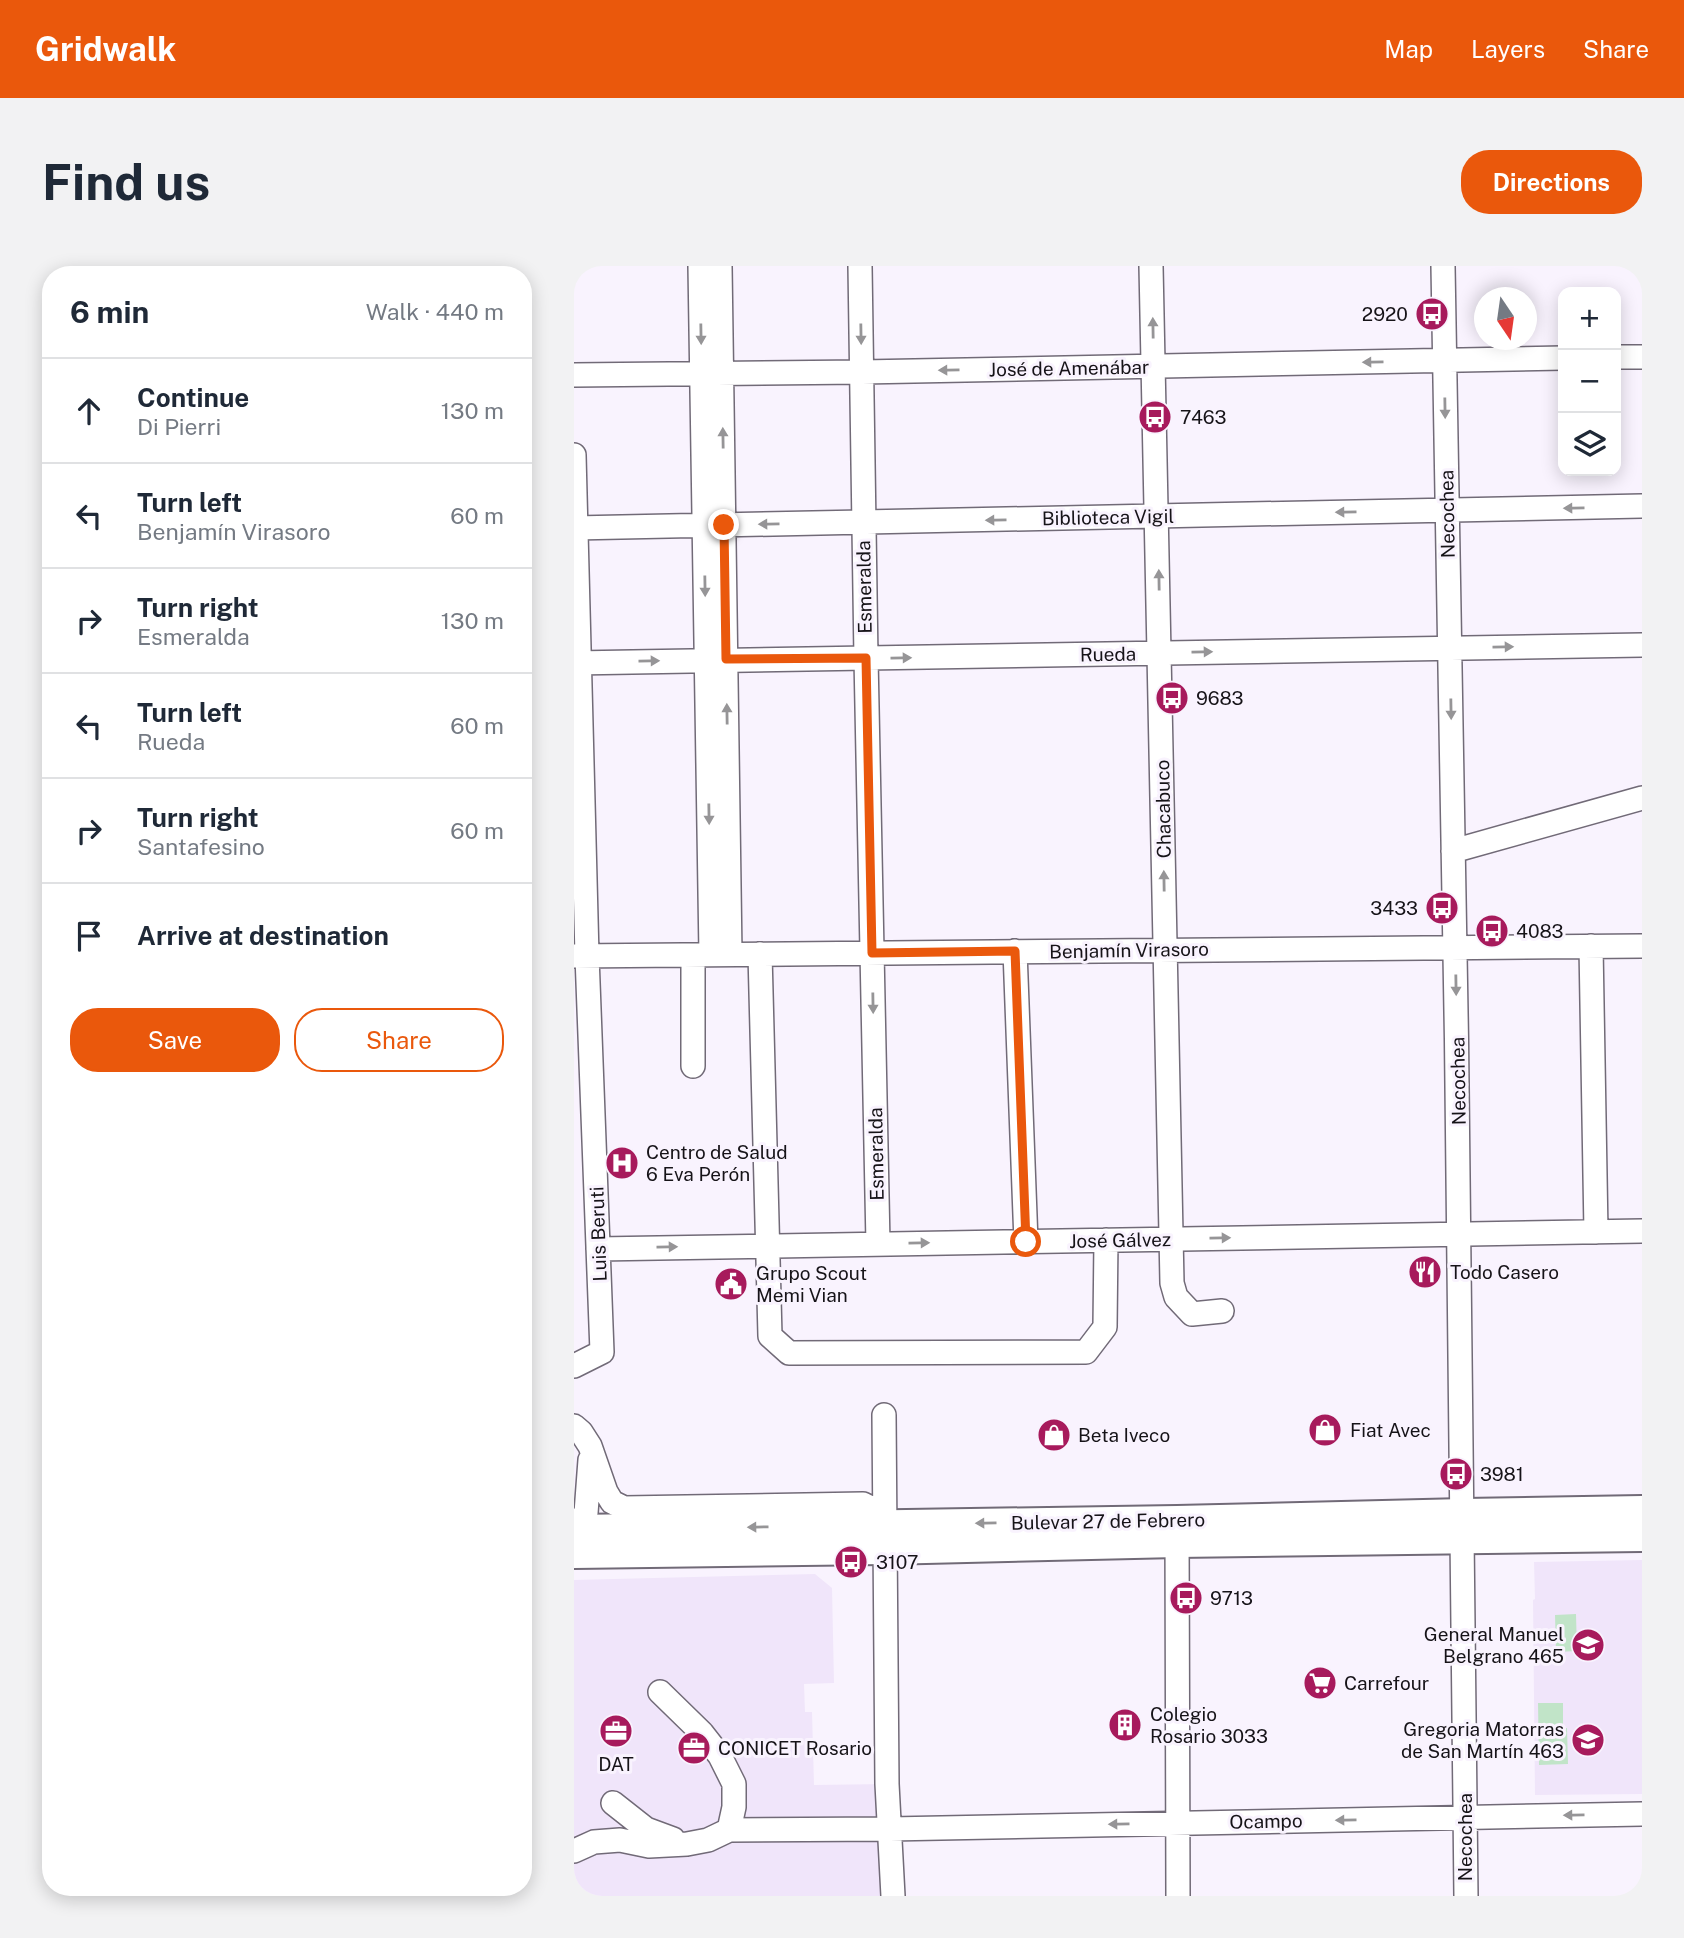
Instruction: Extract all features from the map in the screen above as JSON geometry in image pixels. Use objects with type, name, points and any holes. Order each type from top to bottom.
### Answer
[{"type":"main road","name":"Bulevar 27 de Febrero","points":[[574,1528],[1177,1532],[1464,1526],[1642,1510]]},
{"type":"main road","name":"Bulevar 27 de Febrero","points":[[1464,1526],[1642,1537]]},
{"type":"main road","name":"Bulevar 27 de Febrero","points":[[574,1554],[885,1530]]},
{"type":"street","points":[[700,266],[712,373]]},
{"type":"street","points":[[694,1066],[712,954],[716,660],[712,373],[720,266]]},
{"type":"street","name":"Esmeralda","points":[[860,266],[878,1244]]},
{"type":"street","name":"Chacabuco","points":[[1151,266],[1172,1283],[1176,1297],[1192,1314],[1222,1311]]},
{"type":"street","name":"Necochea","points":[[1443,266],[1464,1526],[1465,1896]]},
{"type":"street","points":[[1621,357],[1642,357]]},
{"type":"street","name":"José de Amenábar","points":[[574,375],[1558,358]]},
{"type":"street","name":"Luis Beruti","points":[[574,456],[581,956],[602,1352],[574,1366]]},
{"type":"street","name":"Biblioteca Vigil","points":[[575,528],[1642,506]]},
{"type":"street","name":"Rueda","points":[[577,663],[1642,645]]},
{"type":"street","points":[[1453,851],[1642,798]]},
{"type":"street","points":[[1591,946],[1596,1232]]},
{"type":"street","name":"Benjamín Virasoro","points":[[581,956],[1642,946]]},
{"type":"street","points":[[1015,951],[1026,1242]]},
{"type":"street","points":[[760,954],[770,1336],[789,1353],[1086,1352],[1105,1327],[1105,1240]]},
{"type":"street","name":"José Gálvez","points":[[598,1249],[1642,1231]]},
{"type":"street","points":[[884,1415],[887,1784],[893,1896]]},
{"type":"street","points":[[574,1426],[590,1446],[612,1502],[624,1508],[863,1504],[885,1530]]},
{"type":"street","points":[[574,1528],[586,1513],[590,1446]]},
{"type":"street","points":[[1177,1532],[1178,1896]]},
{"type":"street","points":[[574,1852],[594,1842],[620,1840],[649,1846],[687,1844],[708,1840],[729,1830],[734,1807],[734,1784],[720,1756],[702,1732],[660,1692]]},
{"type":"street","points":[[613,1803],[646,1829],[687,1844]]},
{"type":"street","name":"Ocampo","points":[[729,1830],[1642,1814]]},
{"type":"shaded area","points":[[1642,1560],[1642,1794],[1535,1795],[1534,1562]]},
{"type":"shaded area","name":"CONICET Rosario","points":[[815,1574],[832,1588],[834,1683],[804,1684],[805,1712],[812,1712],[814,1785],[887,1784],[893,1896],[574,1896],[574,1580]]},
{"type":"green space","points":[[1576,1614],[1577,1651],[1556,1652],[1555,1615]]},
{"type":"green space","points":[[1538,1703],[1563,1703],[1568,1764],[1539,1765]]},
{"type":"place","name":"2920","points":[[1432,314]]},
{"type":"place","name":"7463","points":[[1155,417]]},
{"type":"place","name":"9683","points":[[1172,698]]},
{"type":"place","name":"3433","points":[[1442,908]]},
{"type":"place","name":"4083","points":[[1492,931]]},
{"type":"place","name":"Centro de Salud 6 Eva Perón","points":[[622,1163]]},
{"type":"place","name":"Todo Casero","points":[[1425,1272]]},
{"type":"place","name":"Grupo Scout Memi Vian","points":[[731,1284]]},
{"type":"place","name":"Fiat Avec","points":[[1325,1430]]},
{"type":"place","name":"Beta Iveco","points":[[1054,1435]]},
{"type":"place","name":"3981","points":[[1456,1474]]},
{"type":"place","name":"3107","points":[[851,1562]]},
{"type":"place","name":"9713","points":[[1186,1598]]},
{"type":"place","name":"General Manuel Belgrano 465","points":[[1588,1645]]},
{"type":"place","name":"Carrefour","points":[[1320,1683]]},
{"type":"place","name":"Colegio Rosario 3033","points":[[1125,1725]]},
{"type":"place","name":"DAT","points":[[616,1731]]},
{"type":"place","name":"Gregoria Matorras de San Martín 463","points":[[1588,1740]]},
{"type":"place","name":"CONICET Rosario","points":[[694,1748]]},
{"type":"route","points":[[724,525],[726,659],[866,658],[872,953],[1015,951],[1026,1242]]}]
